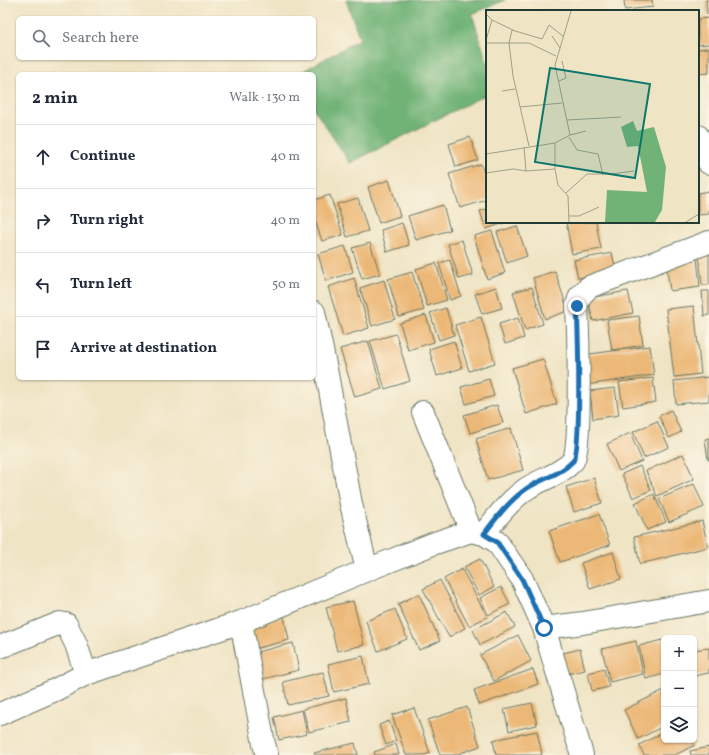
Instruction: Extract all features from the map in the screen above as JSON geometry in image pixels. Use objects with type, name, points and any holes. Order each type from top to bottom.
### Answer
[{"type":"street","points":[[699,138],[709,163]]},
{"type":"street","points":[[0,714],[86,674],[241,622],[367,570],[477,532],[526,489],[565,469],[574,459],[577,441],[579,368],[577,306],[580,296],[589,287],[709,242]]},
{"type":"street","points":[[316,321],[328,376],[351,504],[367,570]]},
{"type":"street","points":[[423,412],[477,532],[497,542],[518,573],[544,628],[582,755]]},
{"type":"street","points":[[544,628],[583,623],[709,601]]},
{"type":"street","points":[[241,622],[267,755]]},
{"type":"street","points":[[0,647],[60,623],[66,624],[76,644],[86,674]]},
{"type":"green space","points":[[346,0],[505,0],[472,14],[486,59],[486,95],[350,163],[316,112],[316,72],[302,72],[360,39]]},
{"type":"building","points":[[624,0],[652,0],[653,7],[625,10]]},
{"type":"building","points":[[706,0],[709,0],[709,14],[707,14]]},
{"type":"building","points":[[709,18],[709,44],[699,45],[699,19]]},
{"type":"building","points":[[709,48],[709,73],[699,74],[699,49]]},
{"type":"building","points":[[470,137],[478,160],[456,167],[449,144]]},
{"type":"building","points":[[481,164],[486,180],[486,200],[460,208],[449,174]]},
{"type":"building","points":[[389,180],[400,216],[379,223],[368,187]]},
{"type":"building","points":[[709,191],[709,214],[699,215],[699,193]]},
{"type":"building","points":[[330,195],[343,235],[322,241],[316,223],[316,199]]},
{"type":"building","points":[[358,198],[368,231],[347,237],[337,204]]},
{"type":"building","points":[[443,205],[450,230],[416,240],[408,216]]},
{"type":"building","points":[[486,209],[486,223],[504,223],[486,229],[480,211]]},
{"type":"building","points":[[402,223],[409,245],[387,252],[381,230]]},
{"type":"building","points":[[566,223],[596,223],[601,249],[572,254]]},
{"type":"building","points":[[517,226],[527,256],[507,263],[497,232]]},
{"type":"building","points":[[492,231],[505,273],[487,279],[474,236]]},
{"type":"building","points":[[462,240],[473,275],[459,279],[448,244]]},
{"type":"building","points":[[370,243],[380,274],[362,279],[352,248]]},
{"type":"building","points":[[345,246],[353,272],[326,281],[318,254]]},
{"type":"building","points":[[612,253],[616,271],[578,278],[574,260]]},
{"type":"building","points":[[709,253],[709,285],[702,285],[699,255]]},
{"type":"building","points":[[697,258],[700,287],[670,291],[666,261]]},
{"type":"building","points":[[450,260],[461,296],[450,300],[439,263]]},
{"type":"building","points":[[436,263],[447,300],[427,306],[416,269]]},
{"type":"building","points":[[555,271],[568,311],[545,319],[533,278]]},
{"type":"building","points":[[412,272],[424,310],[399,317],[388,279]]},
{"type":"building","points":[[354,278],[369,328],[343,336],[328,287]]},
{"type":"building","points":[[384,280],[395,319],[372,326],[360,288]]},
{"type":"building","points":[[496,287],[502,308],[482,314],[475,294]]},
{"type":"building","points":[[532,287],[543,324],[525,330],[513,292]]},
{"type":"building","points":[[628,291],[633,313],[593,321],[588,298]]},
{"type":"building","points":[[702,291],[709,291],[709,315],[704,316]]},
{"type":"building","points":[[694,306],[701,374],[674,377],[666,309]]},
{"type":"building","points":[[446,308],[454,335],[439,340],[430,313]]},
{"type":"building","points":[[426,315],[434,342],[408,350],[400,323]]},
{"type":"building","points":[[639,316],[643,345],[612,350],[607,320]]},
{"type":"building","points":[[481,317],[495,363],[469,371],[455,325]]},
{"type":"building","points":[[518,318],[524,338],[505,344],[499,324]]},
{"type":"building","points":[[396,334],[410,381],[385,389],[370,341]]},
{"type":"building","points":[[368,341],[382,389],[355,397],[340,349]]},
{"type":"building","points":[[454,341],[462,368],[437,376],[429,349]]},
{"type":"building","points":[[650,346],[654,375],[586,385],[582,355]]},
{"type":"building","points":[[543,359],[557,404],[526,414],[512,368]]},
{"type":"building","points":[[709,377],[709,401],[676,404],[674,381]]},
{"type":"building","points":[[653,378],[656,402],[623,407],[619,382]]},
{"type":"building","points":[[489,379],[494,396],[466,404],[461,387]]},
{"type":"building","points":[[615,388],[619,415],[593,419],[590,391]]},
{"type":"building","points":[[497,405],[503,423],[470,433],[464,415]]},
{"type":"building","points":[[671,410],[681,432],[669,438],[659,416]]},
{"type":"building","points":[[657,421],[669,447],[644,458],[633,432]]},
{"type":"building","points":[[511,428],[523,470],[488,480],[476,439]]},
{"type":"building","points":[[630,433],[642,461],[619,471],[607,444]]},
{"type":"building","points":[[709,438],[709,460],[708,460],[705,439]]},
{"type":"building","points":[[683,454],[694,479],[657,496],[646,471]]},
{"type":"building","points":[[640,466],[651,490],[633,498],[622,474]]},
{"type":"building","points":[[594,478],[602,503],[574,512],[566,487]]},
{"type":"building","points":[[694,484],[704,507],[669,522],[659,499]]},
{"type":"building","points":[[654,494],[666,522],[647,530],[635,503]]},
{"type":"building","points":[[599,514],[610,545],[560,562],[549,531]]},
{"type":"building","points":[[702,521],[708,547],[640,564],[634,537]]},
{"type":"building","points":[[613,552],[621,579],[590,589],[581,563]]},
{"type":"building","points":[[480,559],[494,587],[479,595],[464,567]]},
{"type":"building","points":[[462,569],[487,617],[469,626],[444,579]]},
{"type":"building","points":[[440,580],[465,628],[449,637],[423,589]]},
{"type":"building","points":[[501,587],[510,604],[488,615],[480,598]]},
{"type":"building","points":[[419,594],[440,641],[419,650],[398,604]]},
{"type":"building","points":[[353,601],[364,645],[337,651],[326,607]]},
{"type":"building","points":[[395,609],[407,639],[378,651],[366,621]]},
{"type":"building","points":[[507,612],[515,627],[480,645],[473,630]]},
{"type":"building","points":[[284,617],[289,640],[250,650],[245,626]]},
{"type":"building","points":[[518,635],[531,661],[494,681],[480,655]]},
{"type":"building","points":[[661,640],[661,675],[646,679],[639,646]]},
{"type":"building","points":[[636,641],[643,674],[610,682],[602,649]]},
{"type":"building","points":[[293,643],[299,670],[259,680],[253,653]]},
{"type":"building","points":[[709,648],[709,673],[697,675],[697,650]]},
{"type":"building","points":[[580,649],[585,670],[567,674],[563,653]]},
{"type":"building","points":[[363,656],[369,684],[334,692],[328,664]]},
{"type":"building","points":[[533,669],[538,684],[479,705],[474,690]]},
{"type":"building","points":[[604,669],[609,687],[592,691],[588,673]]},
{"type":"building","points":[[323,672],[329,696],[288,705],[283,682]]},
{"type":"building","points":[[661,692],[661,728],[638,739],[624,710]]},
{"type":"building","points":[[346,698],[351,722],[309,732],[303,709]]},
{"type":"building","points":[[532,703],[537,725],[509,731],[504,709]]},
{"type":"building","points":[[467,707],[480,746],[455,755],[440,755],[428,720]]},
{"type":"building","points":[[414,708],[430,753],[424,755],[406,755],[392,715]]},
{"type":"building","points":[[302,710],[307,734],[279,740],[274,717]]},
{"type":"building","points":[[389,721],[396,741],[386,745],[379,725]]},
{"type":"building","points":[[537,731],[542,755],[496,755],[493,740]]},
{"type":"building","points":[[661,734],[661,743],[694,743],[695,745],[675,755],[644,755],[639,745]]},
{"type":"building","points":[[355,743],[358,755],[315,755],[314,753]]},
{"type":"building","points":[[396,744],[399,755],[375,755],[374,752]]},
{"type":"building","points":[[709,747],[709,755],[691,755],[690,751]]},
{"type":"route","points":[[544,628],[522,579],[497,542],[484,534],[509,503],[526,489],[565,469],[574,459],[577,441],[579,368],[577,306]]}]
